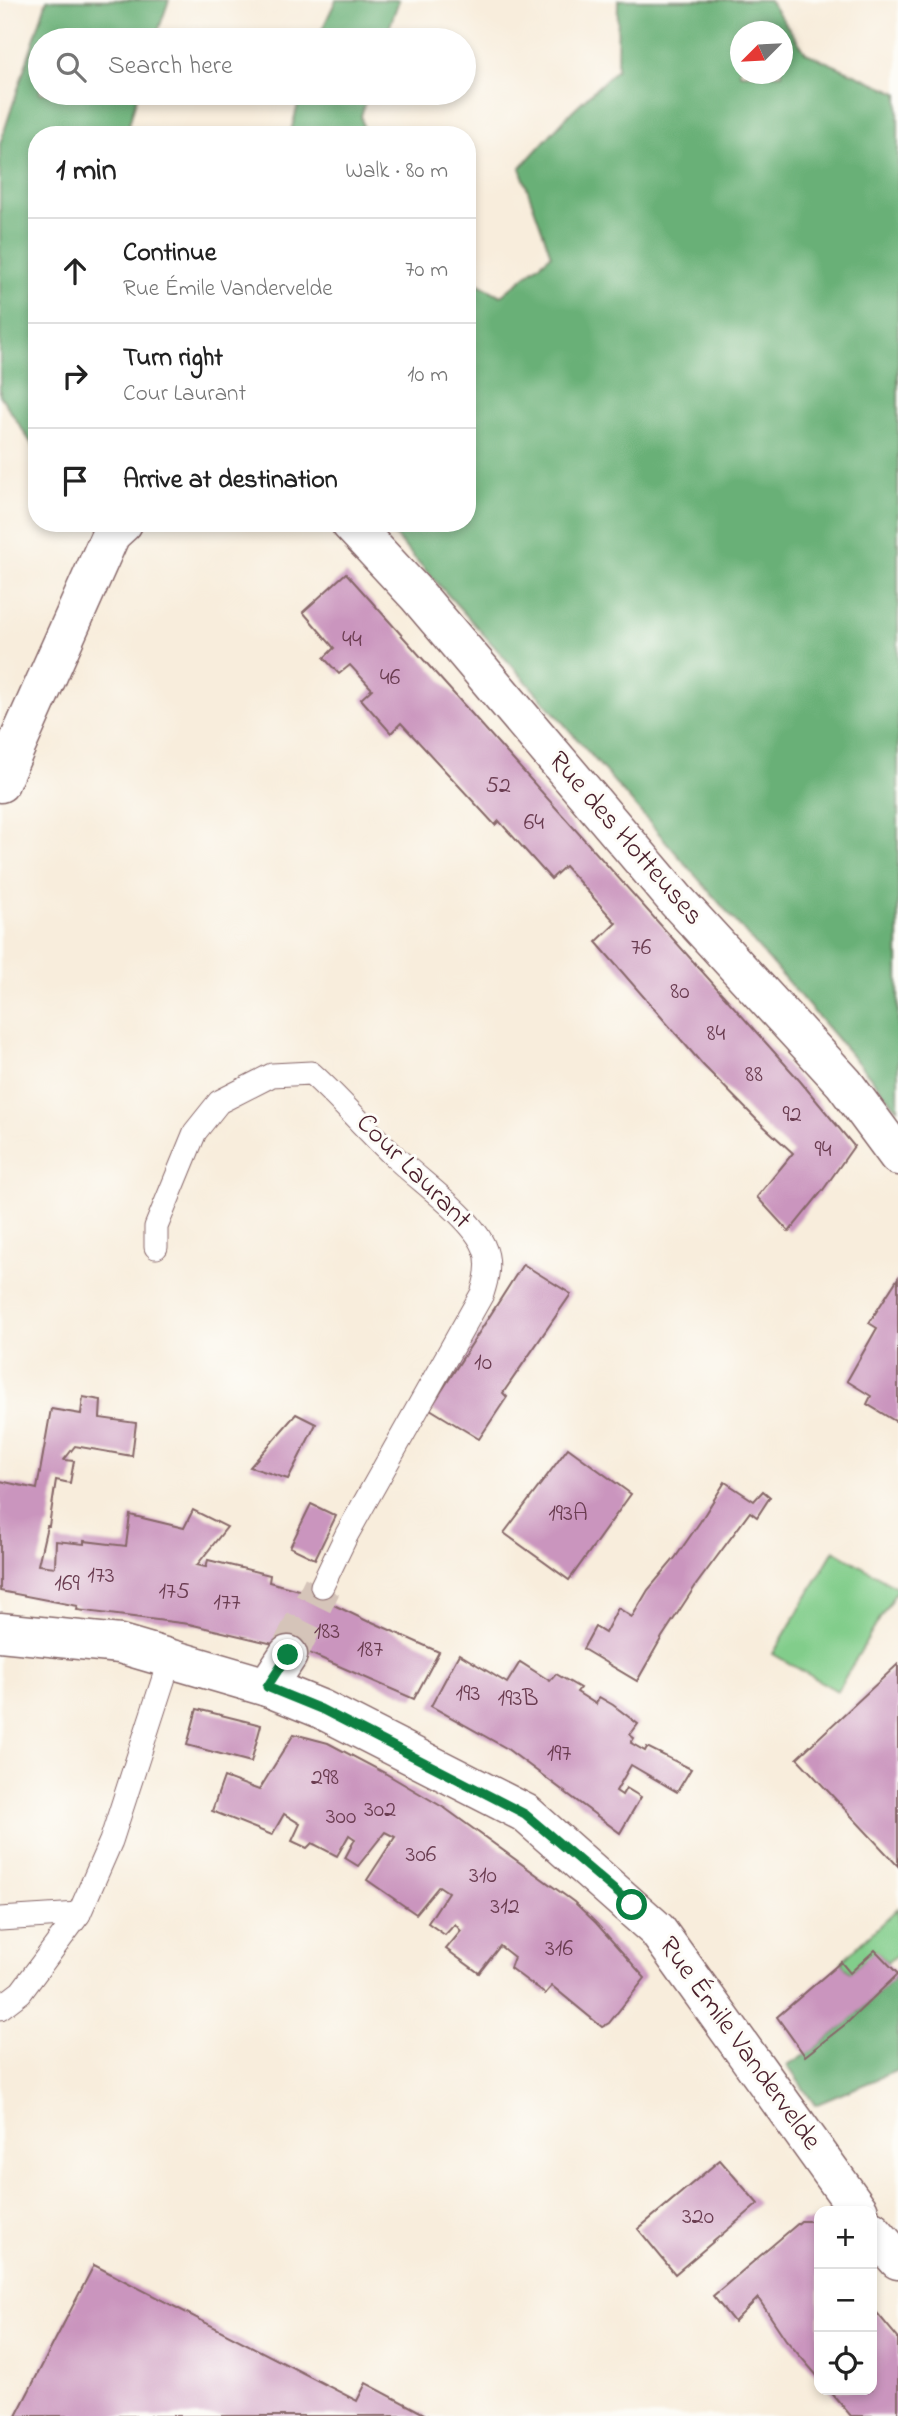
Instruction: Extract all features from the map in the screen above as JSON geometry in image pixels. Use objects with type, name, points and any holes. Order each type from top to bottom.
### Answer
[{"type":"street","points":[[0,783],[113,532]]},
{"type":"street","name":"Rue des Hotteuses","points":[[359,532],[417,595],[675,899],[844,1083],[898,1156]]},
{"type":"street","name":"Rue Émile Vandervelde","points":[[0,1632],[120,1644],[267,1687],[321,1709],[525,1814],[632,1905],[657,1930],[881,2233]]},
{"type":"street","points":[[267,1687],[288,1655]]},
{"type":"lane","name":"Cour Laurant","points":[[156,1247],[156,1227],[195,1132],[219,1102],[272,1076],[311,1073],[341,1100],[394,1157],[466,1220],[485,1247],[488,1275],[482,1294],[347,1534],[322,1586]]},
{"type":"lane","points":[[0,2008],[21,1992],[79,1914],[111,1841],[170,1659]]},
{"type":"lane","points":[[0,1919],[79,1914]]},
{"type":"green space","points":[[47,0],[169,0],[159,28],[38,28]]},
{"type":"green space","points":[[336,0],[399,0],[389,28],[323,28]]},
{"type":"green space","points":[[618,0],[769,0],[784,21],[730,21],[730,84],[793,84],[793,34],[806,53],[898,93],[898,1109],[551,709],[391,532],[476,532],[476,283],[501,296],[551,255],[520,168],[572,111],[617,69]]},
{"type":"green space","points":[[28,58],[28,105],[135,105],[129,126],[28,126],[28,438],[0,395],[0,144]]},
{"type":"green space","points":[[298,105],[364,105],[361,116],[363,126],[292,126]]},
{"type":"green space","points":[[834,1550],[898,1588],[837,1691],[773,1654]]},
{"type":"green space","points":[[898,1908],[898,1955],[887,1962],[875,1951],[850,1973],[841,1962]]},
{"type":"green space","points":[[898,1974],[898,2070],[815,2105],[787,2065],[832,2035]]},
{"type":"building","points":[[346,573],[800,1081],[854,1146],[789,1232],[757,1197],[793,1153],[703,1065],[596,942],[616,923],[565,866],[551,879],[499,821],[495,825],[401,723],[391,733],[361,699],[372,689],[350,665],[339,674],[324,658],[334,648],[303,612]]},
{"type":"building","points":[[523,1264],[571,1294],[503,1393],[507,1397],[479,1439],[430,1409]]},
{"type":"building","points":[[898,1278],[898,1417],[895,1421],[867,1404],[871,1396],[847,1381],[877,1328],[869,1323]]},
{"type":"building","points":[[83,1397],[101,1400],[100,1418],[136,1423],[132,1456],[75,1446],[64,1460],[74,1461],[70,1483],[56,1480],[49,1526],[38,1565],[55,1567],[56,1541],[126,1546],[130,1515],[184,1528],[193,1510],[227,1527],[197,1565],[206,1567],[208,1560],[270,1575],[269,1582],[309,1593],[439,1652],[414,1699],[307,1652],[189,1624],[77,1610],[78,1606],[0,1591],[0,1481],[37,1489],[51,1409],[81,1414]]},
{"type":"building","points":[[296,1414],[316,1424],[288,1479],[250,1467]]},
{"type":"building","points":[[568,1448],[631,1494],[569,1580],[504,1533]]},
{"type":"building","points":[[725,1482],[754,1501],[763,1491],[770,1497],[757,1517],[750,1512],[696,1585],[637,1681],[583,1649],[595,1627],[605,1633],[618,1608],[632,1617],[648,1590],[675,1558]]},
{"type":"building","points":[[311,1504],[336,1516],[315,1559],[290,1547]]},
{"type":"building","points":[[459,1654],[507,1683],[520,1662],[550,1681],[556,1674],[580,1688],[577,1692],[596,1704],[599,1697],[638,1724],[630,1735],[634,1738],[631,1743],[645,1751],[647,1747],[691,1769],[677,1792],[631,1765],[616,1791],[622,1795],[626,1788],[641,1797],[620,1833],[506,1748],[431,1706]]},
{"type":"building","points":[[898,1664],[898,1866],[797,1758]]},
{"type":"building","points":[[197,1709],[261,1725],[251,1762],[187,1745]]},
{"type":"building","points":[[294,1734],[328,1743],[446,1809],[574,1902],[645,1978],[609,2023],[602,2027],[552,1986],[545,1994],[510,1968],[514,1957],[500,1946],[479,1973],[446,1949],[461,1931],[455,1924],[445,1935],[428,1923],[448,1892],[439,1886],[416,1914],[367,1880],[395,1837],[385,1832],[358,1866],[345,1858],[355,1839],[349,1835],[337,1856],[312,1843],[307,1848],[292,1841],[300,1824],[284,1814],[272,1835],[212,1811],[224,1777],[259,1790]]},
{"type":"building","points":[[875,1950],[898,1974],[847,2023],[805,2056],[777,2017],[841,1962],[850,1973]]},
{"type":"building","points":[[720,2160],[758,2204],[675,2274],[638,2229]]},
{"type":"building","points":[[801,2221],[814,2221],[814,2372],[786,2340],[758,2298],[734,2322],[713,2296]]},
{"type":"building","points":[[94,2265],[357,2401],[366,2383],[428,2416],[16,2416]]},
{"type":"building","points":[[877,2313],[898,2338],[898,2416],[851,2416],[833,2395],[877,2395]]},
{"type":"tunnel","points":[[288,1655],[322,1586]]},
{"type":"route","points":[[288,1655],[267,1687],[321,1709],[525,1814],[632,1905]]}]
